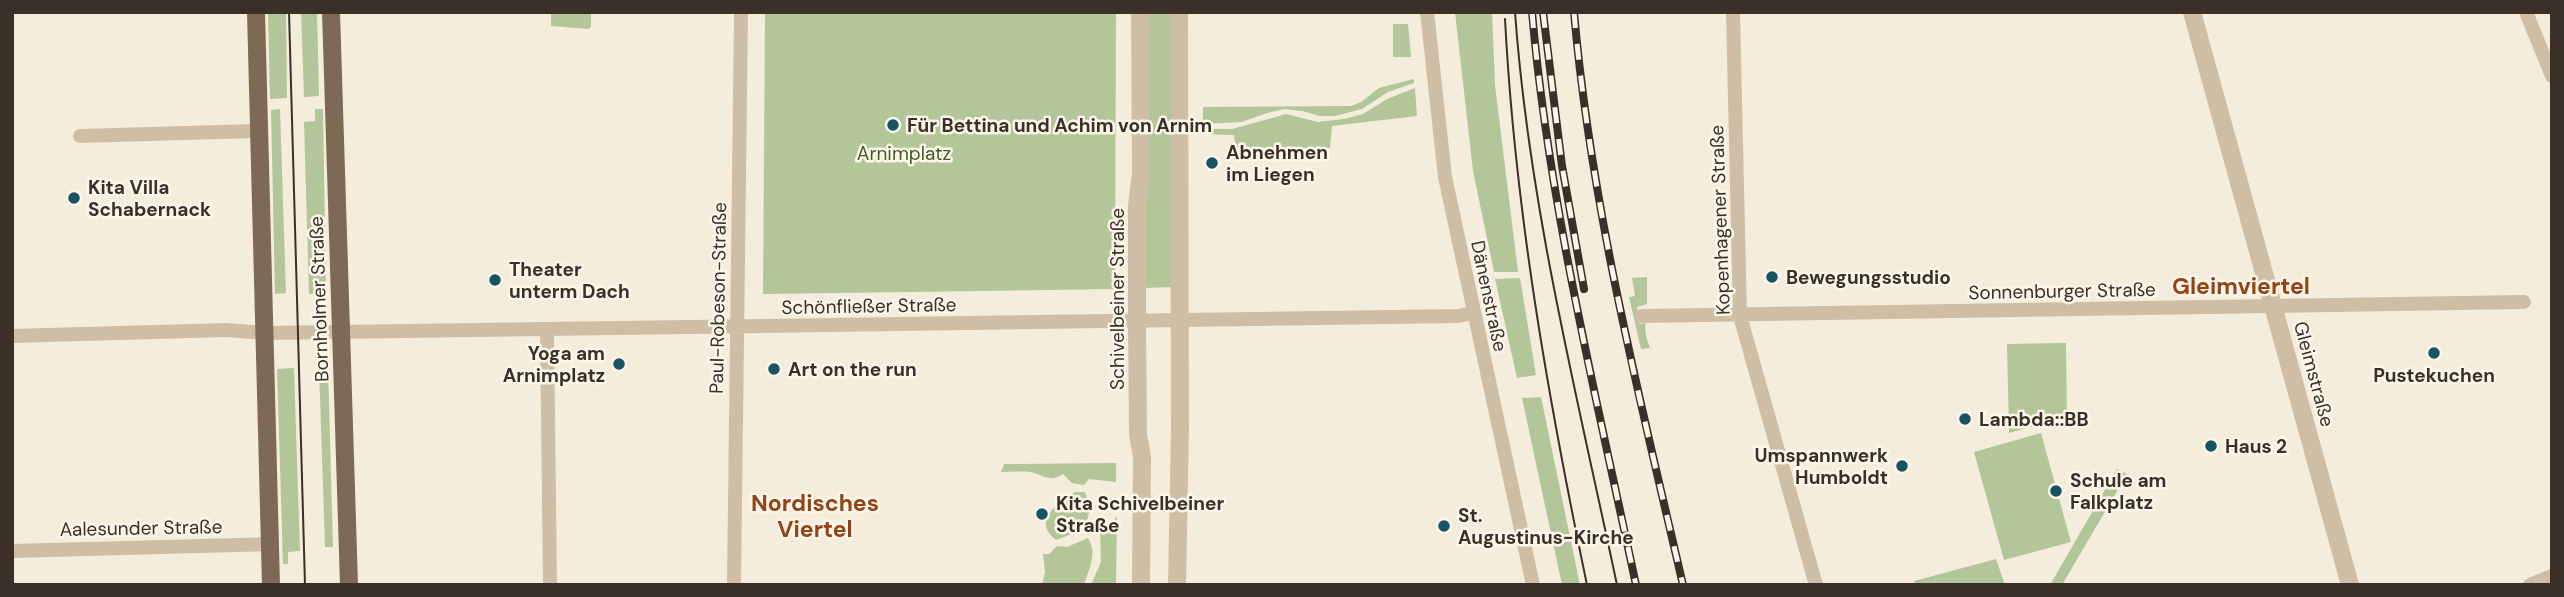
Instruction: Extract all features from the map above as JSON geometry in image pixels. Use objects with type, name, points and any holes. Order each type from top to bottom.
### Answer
[{"type":"main road","points":[[256,12],[271,585]]},
{"type":"main road","name":"Bornholmer Straße","points":[[331,12],[349,585]]},
{"type":"street","name":"Paul-Robeson-Straße","points":[[734,585],[741,12]]},
{"type":"street","name":"Schivelbeiner Straße","points":[[1140,12],[1141,173],[1137,206],[1137,322],[1138,434],[1142,457],[1142,585]]},
{"type":"street","points":[[1177,585],[1179,12]]},
{"type":"street","name":"Dänenstraße","points":[[1427,12],[1445,177],[1533,585]]},
{"type":"street","name":"Kopenhagener Straße","points":[[1733,12],[1741,316],[1816,585]]},
{"type":"street","name":"Gleimstraße","points":[[2192,12],[2350,585]]},
{"type":"street","points":[[2526,12],[2552,76]]},
{"type":"street","points":[[80,136],[259,131]]},
{"type":"street","name":"Sonnenburger Straße","points":[[1642,316],[2524,302]]},
{"type":"street","name":"Schönfließer Straße","points":[[12,336],[226,330],[265,333],[1180,322],[1458,316],[1473,313]]},
{"type":"street","points":[[547,329],[550,585]]},
{"type":"street","name":"Aalesunder Straße","points":[[12,551],[270,544]]},
{"type":"street","points":[[2530,585],[2552,576]]},
{"type":"green space","points":[[268,12],[286,12],[287,98],[270,99]]},
{"type":"green space","points":[[301,12],[317,12],[319,96],[304,97]]},
{"type":"green space","points":[[551,12],[591,12],[591,27],[551,26]]},
{"type":"green space","name":"Arnimplatz","points":[[765,12],[1116,12],[1115,289],[763,294]]},
{"type":"green space","points":[[1146,12],[1173,12],[1173,287],[1145,288]]},
{"type":"green space","points":[[1455,12],[1492,12],[1495,85],[1518,272],[1494,272],[1473,171]]},
{"type":"green space","points":[[1393,24],[1408,24],[1411,57],[1393,57]]},
{"type":"green space","points":[[1414,79],[1414,83],[1388,92],[1362,109],[1335,116],[1285,109],[1242,122],[1203,124],[1203,107],[1351,106],[1379,88]]},
{"type":"green space","points":[[1415,88],[1417,116],[1332,126],[1330,148],[1236,148],[1234,135],[1203,134],[1203,129],[1232,129],[1286,114],[1318,122],[1344,119],[1363,114],[1387,99]]},
{"type":"green space","points":[[280,109],[286,293],[275,294],[271,110]]},
{"type":"green space","points":[[315,109],[323,109],[326,294],[309,294],[304,122],[315,121]]},
{"type":"green space","points":[[1647,277],[1647,304],[1637,307],[1640,324],[1645,323],[1650,348],[1641,349],[1629,297],[1635,296],[1632,278]]},
{"type":"green space","points":[[1520,278],[1536,375],[1517,378],[1495,279]]},
{"type":"green space","points":[[2066,343],[2067,417],[2009,433],[2007,344]]},
{"type":"green space","points":[[328,366],[333,547],[325,547],[319,367]]},
{"type":"green space","points":[[294,368],[300,551],[288,552],[288,564],[283,564],[277,369]]},
{"type":"green space","points":[[1541,397],[1580,585],[1562,585],[1522,398]]},
{"type":"green space","points":[[2041,433],[2071,542],[2004,560],[1974,452]]},
{"type":"green space","points":[[1116,463],[1116,482],[1089,479],[1084,485],[1072,483],[1063,474],[1047,478],[1031,472],[1001,472],[1004,464]]},
{"type":"green space","points":[[2117,469],[2127,474],[2062,585],[2050,585]]},
{"type":"green space","points":[[1075,492],[1085,492],[1088,518],[1080,529],[1056,540],[1046,526],[1047,519],[1061,501]]},
{"type":"green space","points":[[1117,517],[1116,585],[1091,585],[1101,562],[1100,529]]},
{"type":"green space","points":[[1088,538],[1092,555],[1084,585],[1042,585],[1045,572],[1043,554],[1049,554],[1057,546],[1067,547]]},
{"type":"green space","points":[[1996,559],[2005,585],[1916,585],[1914,581]]},
{"type":"tram line","points":[[289,12],[305,585]]},
{"type":"tram line","points":[[1515,12],[1531,157],[1543,228],[1617,585]]},
{"type":"tram line","points":[[1505,19],[1517,162],[1535,304],[1587,585]]},
{"type":"railway","points":[[1532,12],[1550,157],[1575,300],[1636,585]]},
{"type":"railway","points":[[1543,12],[1562,166],[1584,289]]},
{"type":"railway","points":[[1574,12],[1604,229],[1683,585]]},
{"type":"place","name":"Für Bettina und Achim von Arnim","points":[[893,125]]},
{"type":"place","name":"Abnehmen im Liegen","points":[[1212,163]]},
{"type":"place","name":"Kita Villa Schabernack","points":[[74,198]]},
{"type":"place","name":"Bewegungsstudio","points":[[1772,277]]},
{"type":"place","name":"Theater unterm Dach","points":[[495,280]]},
{"type":"place","name":"Pustekuchen","points":[[2434,353]]},
{"type":"place","name":"Yoga am Arnimplatz","points":[[619,364]]},
{"type":"place","name":"Art on the run","points":[[774,369]]},
{"type":"place","name":"Lambda::BB","points":[[1965,419]]},
{"type":"place","name":"Haus 2","points":[[2211,446]]},
{"type":"place","name":"Umspannwerk Humboldt","points":[[1902,466]]},
{"type":"place","name":"Schule am Falkplatz","points":[[2056,491]]},
{"type":"place","name":"Kita Schivelbeiner Straße","points":[[1042,514]]},
{"type":"place","name":"St. Augustinus-Kirche","points":[[1444,526]]},
{"type":"district","name":"Gleimviertel","points":[[2241,286]]},
{"type":"district","name":"Nordisches Viertel","points":[[815,516]]}]
